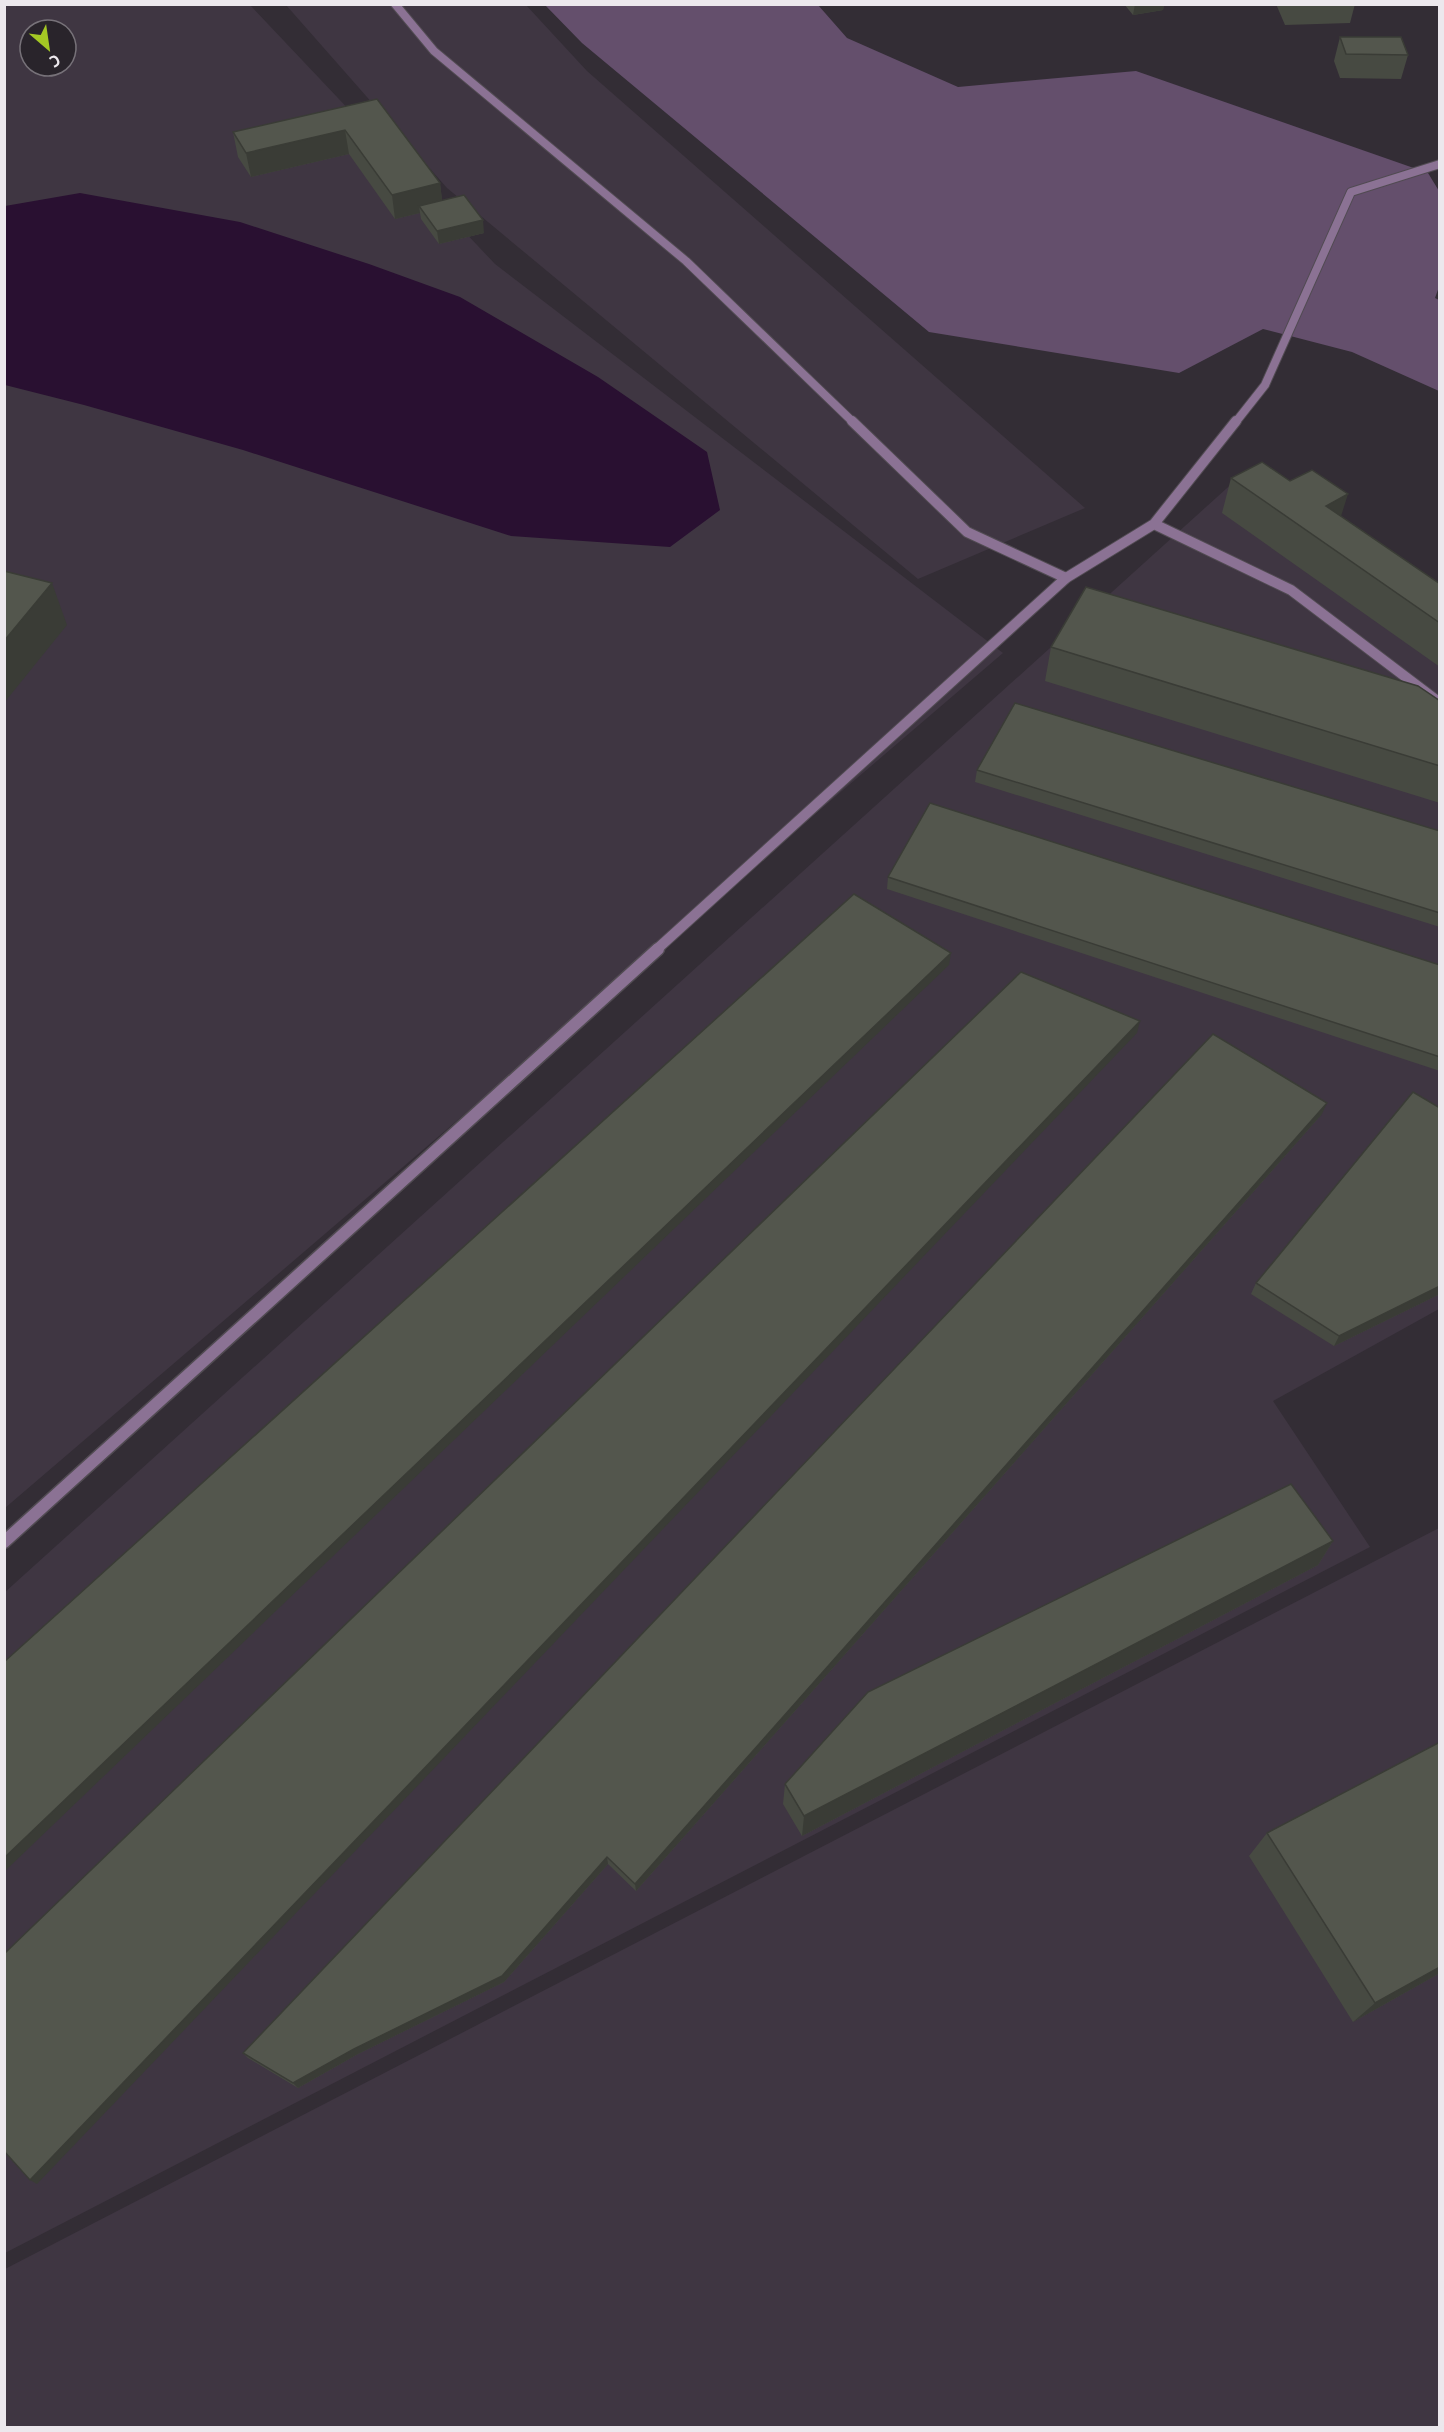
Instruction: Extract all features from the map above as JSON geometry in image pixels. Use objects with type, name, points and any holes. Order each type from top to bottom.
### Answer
[{"type":"street","points":[[395,4],[434,51],[686,261],[967,532],[1066,578]]},
{"type":"street","points":[[4,1542],[1066,578],[1154,524],[1265,385],[1351,192],[1440,164]]},
{"type":"street","points":[[1154,524],[1291,590],[1440,703]]},
{"type":"shaded area","points":[[5,5],[250,5],[495,264],[1003,653],[5,1508]]},
{"type":"shaded area","points":[[286,5],[526,5],[587,71],[1085,508],[918,579],[447,188]]},
{"type":"shaded area","points":[[545,5],[818,5],[847,38],[958,87],[1136,71],[1428,173],[1439,191],[1440,284],[1435,298],[1439,300],[1439,391],[1352,352],[1263,329],[1179,373],[929,332],[582,43]]},
{"type":"shaded area","points":[[80,193],[240,222],[369,264],[460,297],[598,377],[707,452],[720,510],[670,547],[511,536],[243,450],[5,385],[5,206]]},
{"type":"shaded area","points":[[1237,479],[1439,602],[1439,1309],[1273,1401],[1370,1547],[5,2253],[4,1593]]},
{"type":"shaded area","points":[[1439,1528],[1439,2427],[5,2428],[5,2269]]},
{"type":"building","points":[[1340,37],[1401,37],[1408,55],[1346,54]]},
{"type":"building","points":[[377,99],[440,183],[392,195],[345,130],[246,153],[233,132]]},
{"type":"building","points":[[464,195],[483,220],[437,231],[419,206]]},
{"type":"building","points":[[1262,462],[1290,481],[1312,470],[1348,494],[1326,506],[1440,584],[1440,623],[1231,478]]},
{"type":"building","points":[[4,571],[52,583],[4,641]]},
{"type":"building","points":[[1086,587],[1418,686],[1440,701],[1440,766],[1051,647]]},
{"type":"building","points":[[1015,703],[1440,831],[1440,913],[977,770]]},
{"type":"building","points":[[930,803],[1440,965],[1440,1057],[888,877]]},
{"type":"building","points":[[854,894],[951,953],[4,1858],[4,1662]]},
{"type":"building","points":[[1021,972],[1140,1021],[30,2180],[4,2151],[4,1954]]},
{"type":"building","points":[[1213,1034],[1327,1103],[635,1884],[607,1857],[502,1976],[354,2049],[293,2083],[243,2053]]},
{"type":"building","points":[[1413,1092],[1440,1108],[1440,1286],[1339,1336],[1256,1283]]},
{"type":"building","points":[[1291,1484],[1333,1541],[804,1816],[785,1784],[868,1692]]},
{"type":"building","points":[[1440,1742],[1440,1967],[1375,2003],[1267,1833]]}]
